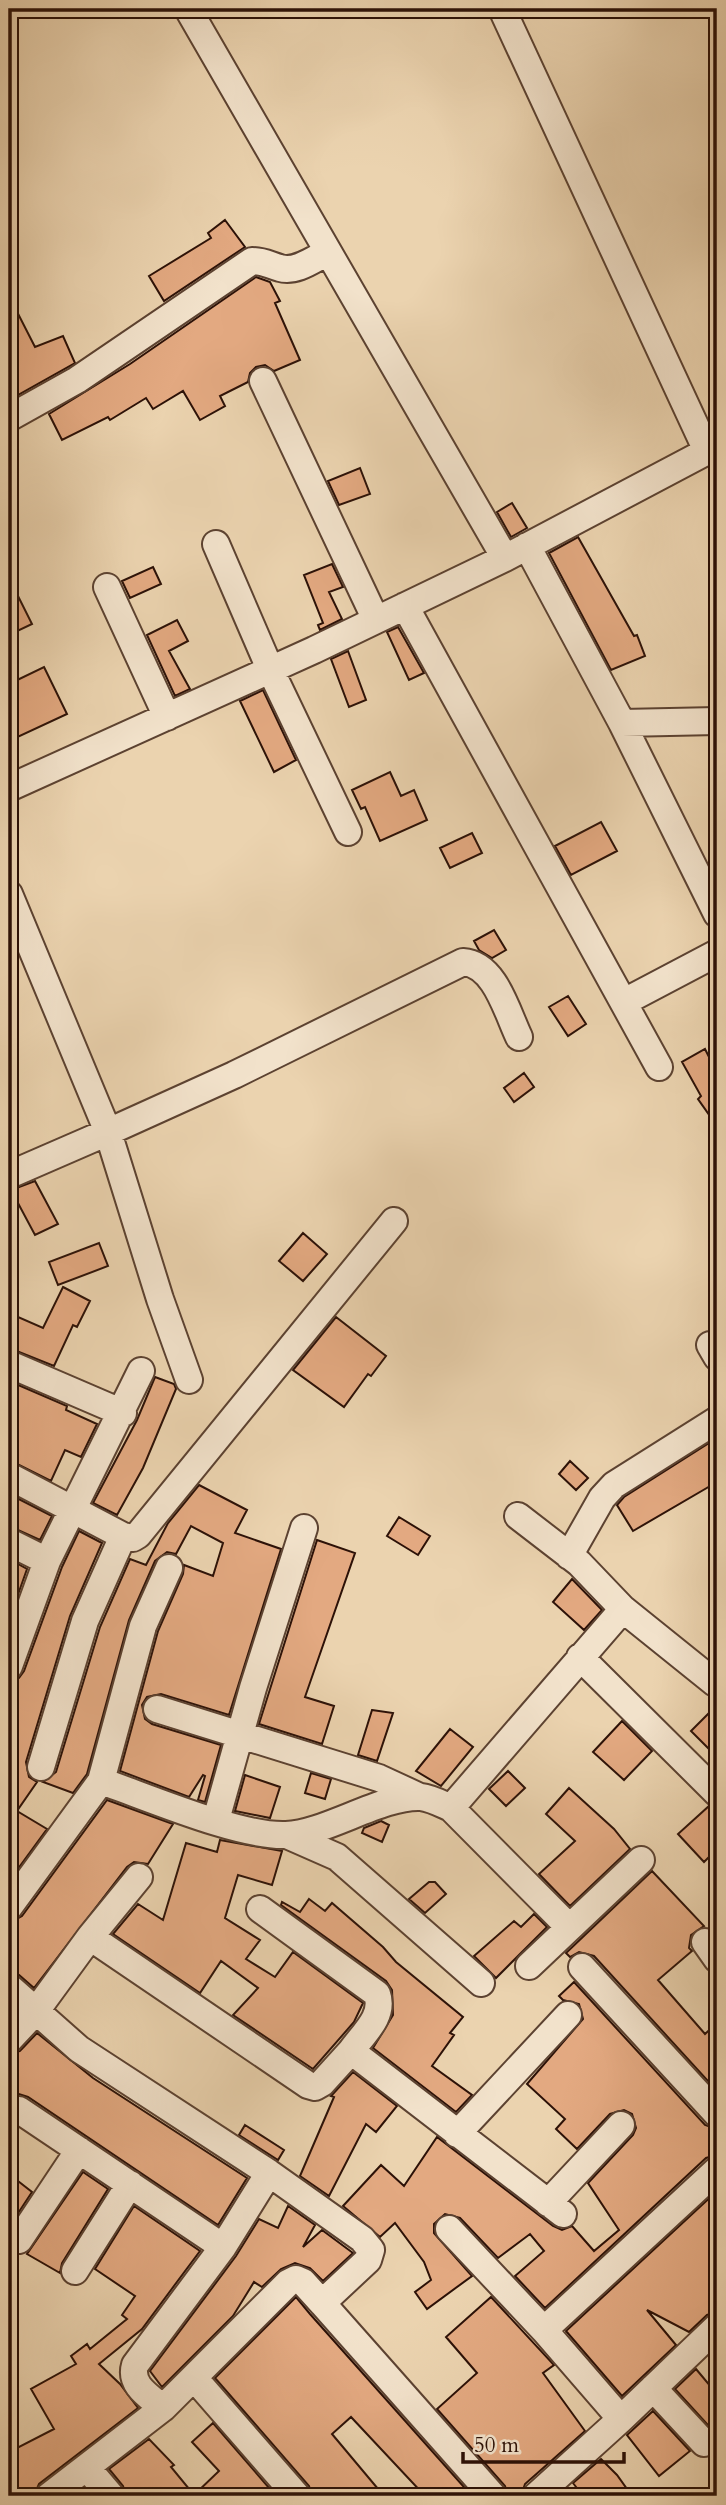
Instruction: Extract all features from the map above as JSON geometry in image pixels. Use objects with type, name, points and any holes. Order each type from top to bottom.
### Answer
[{"type":"street","points":[[188,9],[328,252],[622,723],[717,914]]},
{"type":"street","points":[[9,787],[376,620],[516,552],[712,449],[502,9]]},
{"type":"street","points":[[9,418],[77,380],[252,261],[264,261],[282,269],[296,268],[328,252]]},
{"type":"street","points":[[263,381],[376,620]]},
{"type":"street","points":[[216,544],[270,668],[348,832]]},
{"type":"street","points":[[107,587],[167,717]]},
{"type":"street","points":[[405,606],[659,1067]]},
{"type":"street","points":[[622,723],[717,721]]},
{"type":"street","points":[[9,894],[108,1132],[160,1299],[189,1380]]},
{"type":"street","points":[[624,1002],[717,953]]},
{"type":"street","points":[[9,1175],[246,1069],[463,962],[475,963],[487,973],[519,1037]]},
{"type":"street","points":[[9,1476],[74,1507],[123,1536],[133,1538],[138,1535],[394,1221]]},
{"type":"street","points":[[9,1364],[122,1413]]},
{"type":"street","points":[[9,1666],[18,1607],[47,1561],[141,1371]]},
{"type":"street","points":[[569,1556],[602,1498],[614,1485],[717,1420]]},
{"type":"street","points":[[518,1516],[569,1556],[623,1609],[717,1683]]},
{"type":"street","points":[[216,1820],[239,1733],[304,1528]]},
{"type":"street","points":[[41,1766],[85,1621],[123,1536]]},
{"type":"street","points":[[9,1542],[47,1561]]},
{"type":"street","points":[[9,1907],[101,1781],[143,1626],[169,1568]]},
{"type":"street","points":[[451,1808],[623,1609]]},
{"type":"street","points":[[580,1657],[717,1793]]},
{"type":"street","points":[[157,1709],[398,1785],[420,1797],[451,1808],[569,1927]]},
{"type":"street","points":[[101,1781],[216,1820],[287,1836],[337,1857],[481,1983]]},
{"type":"street","points":[[287,1836],[381,1806],[420,1797]]},
{"type":"street","points":[[529,1966],[641,1860]]},
{"type":"street","points":[[9,2040],[36,2011],[90,1937],[139,1877]]},
{"type":"street","points":[[90,1937],[308,2085],[315,2087],[323,2083],[351,2051],[377,2016],[381,2004],[377,1994],[260,1909]]},
{"type":"street","points":[[582,1967],[717,2114]]},
{"type":"street","points":[[9,1987],[79,2049],[269,2173],[362,2239],[371,2250],[368,2260],[322,2302]]},
{"type":"street","points":[[457,2134],[568,2015]]},
{"type":"street","points":[[351,2051],[556,2208],[621,2125]]},
{"type":"street","points":[[19,2110],[223,2247]]},
{"type":"street","points":[[19,2240],[79,2150]]},
{"type":"street","points":[[544,2330],[717,2170]]},
{"type":"street","points":[[163,2409],[136,2384],[132,2374],[135,2365],[223,2247],[269,2173]]},
{"type":"street","points":[[75,2271],[130,2184]]},
{"type":"street","points":[[449,2229],[544,2330],[621,2418]]},
{"type":"street","points":[[49,2496],[88,2469],[163,2409],[288,2283],[296,2279],[303,2282],[322,2302],[493,2496]]},
{"type":"street","points":[[536,2496],[717,2328]]},
{"type":"street","points":[[195,2379],[297,2496]]},
{"type":"street","points":[[653,2388],[704,2443]]},
{"type":"street","points":[[88,2469],[111,2496]]},
{"type":"building","points":[[225,220],[245,247],[164,301],[149,276],[211,238],[208,233]]},
{"type":"building","points":[[256,277],[270,282],[280,301],[275,303],[300,360],[274,371],[265,365],[256,367],[250,373],[248,382],[220,396],[225,406],[200,420],[183,391],[153,409],[146,398],[110,420],[108,417],[62,440],[49,414],[130,364]]},
{"type":"building","points":[[9,296],[35,347],[63,336],[75,363],[9,400]]},
{"type":"building","points":[[360,468],[370,494],[339,505],[328,481]]},
{"type":"building","points":[[512,503],[527,528],[511,537],[497,512]]},
{"type":"building","points":[[578,537],[634,636],[637,635],[645,656],[611,670],[549,553]]},
{"type":"building","points":[[332,564],[343,587],[329,592],[342,619],[320,630],[318,625],[323,623],[304,575]]},
{"type":"building","points":[[153,567],[161,584],[130,598],[122,581]]},
{"type":"building","points":[[9,578],[32,624],[9,635]]},
{"type":"building","points":[[177,620],[188,641],[169,651],[190,689],[175,696],[147,635]]},
{"type":"building","points":[[398,627],[424,673],[409,680],[387,632]]},
{"type":"building","points":[[348,651],[366,700],[349,707],[331,659]]},
{"type":"building","points":[[44,667],[67,714],[9,741],[9,684]]},
{"type":"building","points":[[263,690],[296,760],[274,772],[240,701]]},
{"type":"building","points":[[390,772],[401,796],[414,790],[427,820],[380,841],[365,807],[361,809],[352,790]]},
{"type":"building","points":[[601,822],[617,851],[571,875],[555,846]]},
{"type":"building","points":[[472,833],[482,853],[450,868],[440,848]]},
{"type":"building","points":[[494,930],[506,950],[492,958],[479,950],[474,941]]},
{"type":"building","points":[[568,996],[586,1024],[568,1036],[549,1007]]},
{"type":"building","points":[[705,1049],[710,1059],[717,1056],[717,1126],[698,1099],[701,1096],[682,1062]]},
{"type":"building","points":[[524,1073],[534,1087],[514,1102],[504,1088]]},
{"type":"building","points":[[35,1181],[58,1224],[35,1235],[11,1190]]},
{"type":"building","points":[[303,1233],[327,1254],[303,1281],[279,1261]]},
{"type":"building","points":[[99,1243],[108,1266],[58,1285],[49,1262]]},
{"type":"building","points":[[63,1287],[90,1301],[77,1327],[73,1325],[54,1366],[9,1348],[9,1313],[43,1328]]},
{"type":"building","points":[[336,1317],[386,1356],[371,1376],[368,1374],[344,1407],[293,1370]]},
{"type":"building","points":[[155,1377],[174,1384],[176,1389],[143,1468],[117,1515],[93,1503],[137,1420]]},
{"type":"building","points":[[9,1381],[67,1406],[66,1410],[97,1424],[81,1457],[65,1450],[51,1481],[9,1460]]},
{"type":"building","points":[[717,1438],[717,1482],[633,1531],[617,1505],[624,1497]]},
{"type":"building","points":[[570,1461],[588,1478],[576,1490],[559,1474]]},
{"type":"building","points":[[199,1485],[247,1510],[235,1533],[281,1549],[229,1715],[161,1694],[147,1697],[142,1705],[145,1719],[152,1724],[221,1745],[205,1802],[198,1800],[205,1776],[203,1775],[189,1797],[120,1771],[158,1631],[183,1574],[184,1565],[213,1576],[223,1543],[191,1526],[176,1554],[167,1552],[155,1561],[129,1620],[87,1774],[73,1793],[43,1782],[56,1772],[100,1627],[130,1559],[146,1565],[168,1523]]},
{"type":"building","points":[[9,1494],[52,1516],[40,1540],[9,1526]]},
{"type":"building","points":[[399,1517],[430,1536],[418,1555],[387,1536]]},
{"type":"building","points":[[79,1531],[102,1543],[70,1616],[26,1762],[29,1777],[37,1782],[17,1811],[47,1829],[9,1881],[9,1681],[19,1678],[24,1671],[62,1567]]},
{"type":"building","points":[[317,1540],[355,1553],[305,1697],[334,1706],[322,1744],[259,1724]]},
{"type":"building","points":[[9,1559],[27,1569],[9,1620]]},
{"type":"building","points":[[572,1579],[602,1610],[584,1630],[553,1602]]},
{"type":"building","points":[[717,1705],[717,1757],[691,1731]]},
{"type":"building","points":[[372,1710],[393,1713],[377,1761],[358,1755]]},
{"type":"building","points":[[622,1721],[652,1751],[624,1780],[593,1752]]},
{"type":"building","points":[[450,1729],[473,1747],[441,1786],[416,1771]]},
{"type":"building","points":[[508,1771],[525,1788],[506,1806],[489,1789]]},
{"type":"building","points":[[311,1773],[331,1779],[325,1799],[305,1793]]},
{"type":"building","points":[[245,1775],[280,1787],[270,1818],[235,1811]]},
{"type":"building","points":[[569,1788],[614,1829],[630,1849],[570,1906],[539,1874],[575,1841],[546,1814]]},
{"type":"building","points":[[107,1800],[173,1824],[148,1864],[134,1862],[127,1867],[34,1988],[19,1975],[9,1972],[9,1923],[22,1916]]},
{"type":"building","points":[[709,1806],[717,1815],[717,1849],[704,1862],[678,1834]]},
{"type":"building","points":[[381,1821],[389,1825],[382,1842],[362,1833],[364,1828]]},
{"type":"building","points":[[220,1840],[282,1851],[272,1885],[238,1875],[225,1918],[260,1940],[246,1959],[275,1977],[293,1952],[363,2003],[354,2022],[313,2069],[233,2015],[258,1988],[221,1961],[200,1993],[113,1934],[138,1904],[163,1920],[186,1843],[217,1852]]},
{"type":"building","points":[[652,1871],[704,1926],[691,1935],[689,1948],[692,1951],[658,1980],[705,2034],[717,2023],[717,2091],[594,1956],[579,1952],[570,1957],[566,1953]]},
{"type":"building","points":[[429,1882],[435,1882],[446,1894],[425,1913],[409,1899]]},
{"type":"building","points":[[309,1899],[325,1911],[332,1903],[383,1947],[396,1962],[463,2017],[450,2033],[454,2035],[432,2066],[472,2095],[456,2112],[373,2048],[393,2015],[392,1990],[386,1981],[281,1905],[282,1902],[300,1912]]},
{"type":"building","points":[[534,1914],[547,1927],[496,1978],[474,1956],[514,1921],[521,1927]]},
{"type":"building","points":[[574,1982],[705,2125],[717,2129],[717,2155],[706,2158],[545,2308],[515,2276],[544,2251],[530,2234],[498,2258],[460,2218],[445,2214],[434,2224],[434,2233],[472,2276],[427,2309],[415,2292],[431,2280],[424,2262],[395,2223],[380,2237],[343,2206],[381,2165],[404,2186],[437,2137],[553,2226],[562,2230],[572,2226],[594,2251],[619,2230],[588,2183],[633,2135],[636,2128],[632,2114],[624,2110],[610,2114],[577,2149],[556,2129],[565,2119],[527,2084],[583,2019],[579,2004],[563,2000],[559,1996]]},
{"type":"building","points":[[37,2033],[93,2078],[247,2178],[218,2225],[28,2097],[19,2094],[9,2099],[9,2055],[20,2051]]},
{"type":"building","points":[[353,2072],[397,2106],[376,2132],[366,2124],[329,2196],[300,2176],[334,2097],[331,2096]]},
{"type":"building","points":[[245,2125],[284,2150],[278,2160],[239,2135]]},
{"type":"building","points":[[83,2172],[108,2189],[62,2263],[60,2273],[27,2254]]},
{"type":"building","points":[[9,2174],[32,2192],[9,2227]]},
{"type":"building","points":[[717,2191],[717,2312],[707,2315],[689,2332],[647,2310],[676,2345],[622,2396],[566,2331]]},
{"type":"building","points":[[134,2206],[200,2251],[142,2329],[99,2364],[120,2384],[138,2408],[39,2484],[34,2496],[20,2496],[9,2475],[9,2452],[54,2429],[31,2389],[76,2364],[71,2356],[87,2344],[90,2349],[127,2319],[122,2315],[135,2296],[95,2269]]},
{"type":"building","points":[[288,2206],[315,2225],[303,2247],[322,2230],[353,2253],[323,2281],[310,2268],[295,2263],[281,2269],[262,2287],[254,2282],[233,2316],[162,2387],[150,2371],[236,2256],[259,2219],[278,2228]]},
{"type":"building","points":[[296,2297],[472,2496],[425,2496],[351,2417],[332,2434],[384,2496],[312,2496],[309,2486],[215,2378]]},
{"type":"building","points":[[491,2297],[554,2365],[543,2373],[585,2431],[525,2484],[521,2496],[508,2496],[505,2486],[437,2409],[477,2373],[446,2337]]},
{"type":"building","points":[[696,2369],[717,2394],[717,2435],[675,2389]]},
{"type":"building","points":[[653,2411],[690,2451],[659,2476],[627,2435]]},
{"type":"building","points":[[213,2423],[276,2496],[126,2496],[123,2486],[109,2469],[149,2439],[174,2465],[171,2467],[194,2495],[219,2471],[192,2442]]},
{"type":"building","points":[[601,2459],[632,2496],[583,2496],[573,2483]]}]
